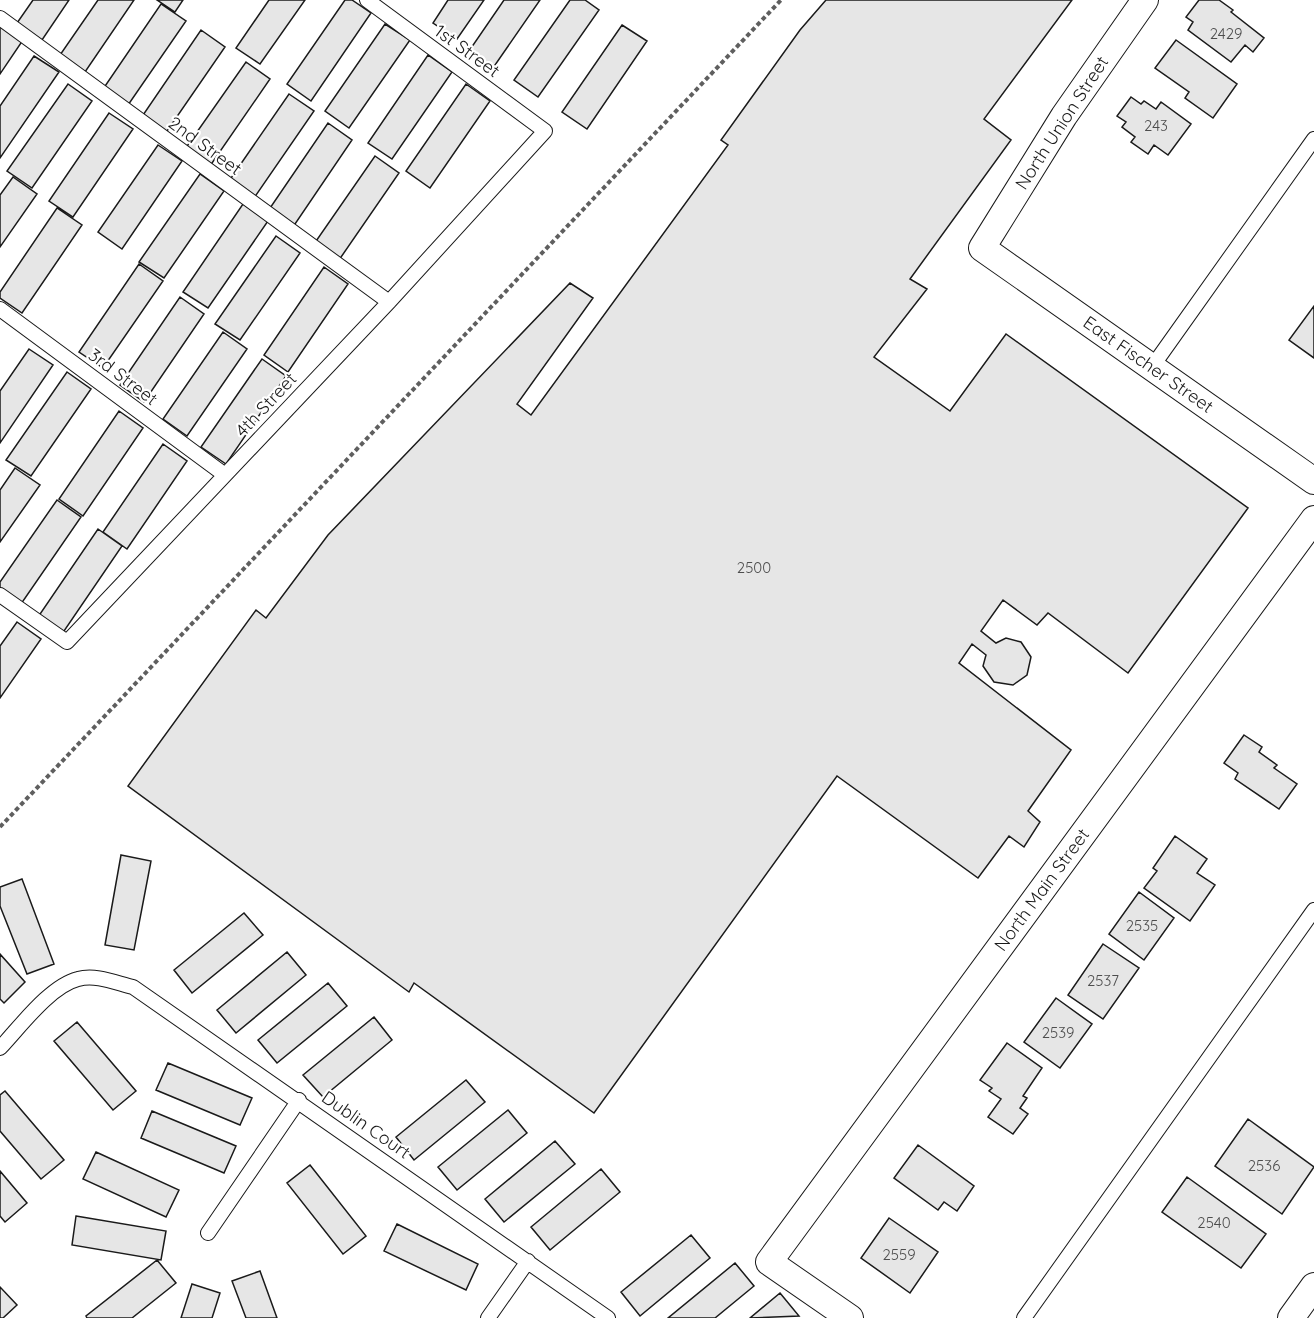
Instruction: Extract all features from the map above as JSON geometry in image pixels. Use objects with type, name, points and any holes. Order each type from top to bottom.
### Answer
[{"type":"street","name":"North Union Street","points":[[982,248],[1064,116],[1145,0]]},
{"type":"street","name":"East Fischer Street","points":[[982,248],[1314,481]]},
{"type":"street","name":"North Main Street","points":[[850,1318],[769,1262],[1314,519]]},
{"type":"street","points":[[1291,1318],[1314,1286]]},
{"type":"lane","name":"1st Street","points":[[367,0],[545,131]]},
{"type":"lane","name":"2nd Street","points":[[0,18],[389,302]]},
{"type":"lane","name":"4th Street","points":[[0,595],[67,642],[389,302],[545,131]]},
{"type":"lane","points":[[1152,367],[1314,139]]},
{"type":"lane","name":"3rd Street","points":[[0,309],[225,475]]},
{"type":"lane","points":[[1024,1318],[1314,910]]},
{"type":"lane","name":"Dublin Court","points":[[0,1048],[55,991],[78,979],[95,978],[133,987],[299,1100],[608,1318]]},
{"type":"lane","points":[[208,1233],[299,1100]]},
{"type":"lane","points":[[488,1318],[528,1261]]},
{"type":"path","points":[[0,826],[781,0]]},
{"type":"building","points":[[33,0],[69,0],[42,40],[17,23]]},
{"type":"building","points":[[98,0],[134,0],[85,72],[60,55]]},
{"type":"building","points":[[157,0],[183,0],[175,12]]},
{"type":"building","points":[[269,0],[305,0],[260,64],[236,48]]},
{"type":"building","points":[[345,0],[352,0],[371,13],[311,101],[287,84]]},
{"type":"building","points":[[448,0],[484,0],[457,39],[433,23]]},
{"type":"building","points":[[504,0],[540,0],[493,68],[469,51]]},
{"type":"building","points":[[570,0],[585,0],[599,10],[538,97],[514,80]]},
{"type":"building","points":[[826,0],[1072,0],[984,119],[1011,140],[910,279],[927,289],[874,357],[950,411],[1006,334],[1248,508],[1128,673],[1048,613],[1037,625],[1003,600],[981,631],[996,643],[1006,638],[1021,642],[1031,657],[1027,675],[1013,685],[994,682],[983,666],[986,655],[972,644],[959,663],[1071,750],[1028,811],[1040,822],[1024,847],[1009,836],[978,878],[837,776],[594,1113],[414,983],[409,992],[128,786],[256,610],[266,618],[328,535],[570,283],[593,298],[517,404],[531,415],[728,145],[721,140],[800,30]]},
{"type":"building","points":[[1199,0],[1219,0],[1264,38],[1253,52],[1245,45],[1231,62],[1188,30],[1193,22],[1186,17]]},
{"type":"building","points":[[161,4],[186,21],[126,108],[101,92]]},
{"type":"building","points":[[385,24],[410,40],[349,128],[325,111]]},
{"type":"building","points":[[0,25],[23,40],[0,74]]},
{"type":"building","points":[[622,25],[647,41],[587,129],[562,112]]},
{"type":"building","points":[[201,30],[225,47],[165,134],[141,118]]},
{"type":"building","points":[[1176,40],[1237,84],[1213,118],[1185,98],[1189,92],[1155,68]]},
{"type":"building","points":[[428,55],[452,72],[392,159],[368,143]]},
{"type":"building","points":[[34,56],[59,72],[0,158],[0,106]]},
{"type":"building","points":[[246,62],[270,79],[210,166],[185,149]]},
{"type":"building","points":[[68,84],[92,101],[32,188],[7,171]]},
{"type":"building","points":[[466,84],[490,101],[430,188],[406,171]]},
{"type":"building","points":[[289,94],[314,111],[254,198],[229,181]]},
{"type":"building","points":[[1131,97],[1141,104],[1144,101],[1156,109],[1161,102],[1191,124],[1168,155],[1154,145],[1148,154],[1131,142],[1135,137],[1122,127],[1126,122],[1117,116]]},
{"type":"building","points":[[109,113],[133,129],[73,217],[49,201]]},
{"type":"building","points":[[328,123],[352,140],[293,227],[268,211]]},
{"type":"building","points":[[158,145],[182,161],[122,249],[98,232]]},
{"type":"building","points":[[375,156],[399,173],[339,260],[314,244]]},
{"type":"building","points":[[200,174],[224,191],[164,278],[139,262]]},
{"type":"building","points":[[13,177],[37,194],[0,247],[0,195]]},
{"type":"building","points":[[243,204],[268,221],[208,308],[183,292]]},
{"type":"building","points":[[57,208],[82,225],[22,313],[0,298],[0,292]]},
{"type":"building","points":[[276,236],[300,253],[240,340],[215,324]]},
{"type":"building","points":[[139,264],[163,281],[103,368],[79,352]]},
{"type":"building","points":[[324,267],[348,284],[288,372],[264,355]]},
{"type":"building","points":[[180,297],[204,314],[144,402],[120,385]]},
{"type":"building","points":[[1314,306],[1314,358],[1289,340]]},
{"type":"building","points":[[223,332],[247,349],[187,436],[163,419]]},
{"type":"building","points":[[29,349],[53,365],[0,443],[0,391]]},
{"type":"building","points":[[262,359],[286,376],[226,464],[201,447]]},
{"type":"building","points":[[67,372],[91,389],[31,476],[6,460]]},
{"type":"building","points":[[119,411],[143,428],[83,516],[59,499]]},
{"type":"building","points":[[163,444],[187,461],[127,549],[103,532]]},
{"type":"building","points":[[15,468],[40,485],[0,542],[0,490]]},
{"type":"building","points":[[57,500],[81,517],[21,604],[0,589],[0,582]]},
{"type":"building","points":[[98,529],[122,546],[62,634],[38,617]]},
{"type":"building","points":[[17,622],[41,639],[0,698],[0,646]]},
{"type":"building","points":[[1244,735],[1262,747],[1259,752],[1277,765],[1274,768],[1297,784],[1279,809],[1235,779],[1238,773],[1224,763]]},
{"type":"building","points":[[1175,836],[1207,859],[1197,873],[1215,885],[1190,921],[1144,888],[1157,871],[1153,868]]},
{"type":"building","points":[[121,855],[151,861],[134,950],[105,945]]},
{"type":"building","points":[[22,879],[54,964],[27,974],[0,906],[0,887]]},
{"type":"building","points":[[1139,892],[1174,918],[1144,960],[1109,934]]},
{"type":"building","points":[[244,913],[263,935],[192,993],[174,970]]},
{"type":"building","points":[[1103,944],[1139,968],[1103,1019],[1068,995]]},
{"type":"building","points":[[287,952],[306,975],[236,1033],[217,1010]]},
{"type":"building","points":[[0,954],[25,982],[4,1003],[0,999]]},
{"type":"building","points":[[328,983],[347,1006],[277,1063],[258,1040]]},
{"type":"building","points":[[1056,998],[1092,1024],[1060,1068],[1024,1042]]},
{"type":"building","points":[[374,1017],[392,1040],[323,1097],[303,1075]]},
{"type":"building","points":[[77,1022],[136,1091],[113,1110],[54,1041]]},
{"type":"building","points":[[1007,1043],[1042,1068],[1023,1096],[1027,1098],[1020,1108],[1028,1114],[1013,1134],[988,1117],[1001,1099],[989,1091],[992,1088],[980,1080]]},
{"type":"building","points":[[168,1063],[252,1098],[240,1125],[156,1090]]},
{"type":"building","points":[[466,1080],[485,1102],[414,1160],[396,1137]]},
{"type":"building","points":[[5,1091],[64,1160],[41,1179],[0,1131],[0,1095]]},
{"type":"building","points":[[508,1110],[527,1133],[457,1190],[438,1167]]},
{"type":"building","points":[[152,1111],[236,1146],[224,1173],[141,1138]]},
{"type":"building","points":[[1248,1119],[1314,1167],[1282,1214],[1215,1166]]},
{"type":"building","points":[[555,1141],[575,1164],[504,1222],[485,1199]]},
{"type":"building","points":[[918,1145],[974,1186],[957,1211],[944,1202],[938,1210],[894,1178]]},
{"type":"building","points":[[96,1152],[179,1190],[166,1217],[83,1179]]},
{"type":"building","points":[[310,1165],[366,1236],[343,1254],[287,1183]]},
{"type":"building","points":[[601,1169],[620,1192],[550,1250],[531,1227]]},
{"type":"building","points":[[0,1171],[27,1203],[5,1222],[0,1216]]},
{"type":"building","points":[[1187,1177],[1266,1234],[1241,1268],[1162,1212]]},
{"type":"building","points":[[76,1216],[166,1231],[161,1260],[72,1245]]},
{"type":"building","points":[[889,1218],[938,1252],[910,1293],[861,1258]]},
{"type":"building","points":[[397,1224],[478,1264],[466,1290],[384,1251]]},
{"type":"building","points":[[691,1235],[710,1258],[640,1316],[621,1292]]},
{"type":"building","points":[[157,1260],[176,1283],[132,1318],[87,1318],[86,1316]]},
{"type":"building","points":[[735,1263],[754,1286],[715,1318],[668,1318]]},
{"type":"building","points":[[260,1271],[277,1318],[246,1318],[232,1281]]},
{"type":"building","points":[[192,1284],[220,1293],[212,1318],[181,1318]]},
{"type":"building","points":[[0,1287],[17,1305],[3,1318],[0,1318]]},
{"type":"building","points":[[780,1293],[799,1316],[750,1318]]}]
